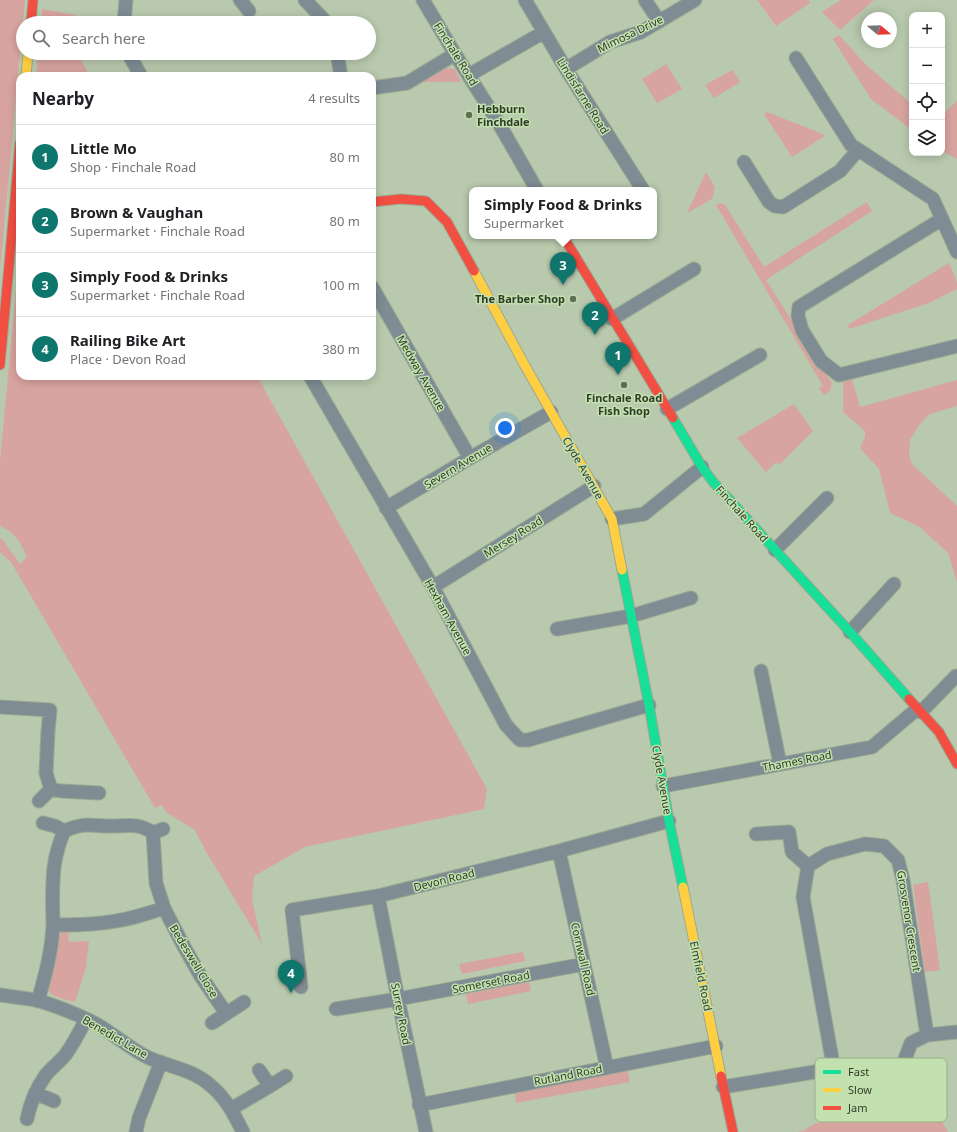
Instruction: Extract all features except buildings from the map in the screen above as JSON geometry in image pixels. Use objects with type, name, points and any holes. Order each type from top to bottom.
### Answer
[{"type":"street","points":[[32,16],[33,0]]},
{"type":"street","points":[[125,16],[126,0]]},
{"type":"street","points":[[240,0],[249,11]]},
{"type":"street","points":[[305,0],[320,16]]},
{"type":"street","name":"Finchale Road","points":[[423,0],[498,122],[535,187]]},
{"type":"street","name":"Lindisfarne Road","points":[[525,0],[566,69],[641,187]]},
{"type":"street","points":[[645,0],[658,22]]},
{"type":"street","name":"Mimosa Drive","points":[[566,69],[610,42],[640,32],[695,0]]},
{"type":"street","points":[[469,76],[544,32]]},
{"type":"street","points":[[376,87],[407,83],[455,54]]},
{"type":"street","points":[[796,58],[851,145],[933,199],[957,252]]},
{"type":"street","points":[[26,72],[27,60]]},
{"type":"street","points":[[132,60],[139,72]]},
{"type":"street","points":[[338,60],[340,72]]},
{"type":"street","points":[[744,162],[769,202],[775,206],[783,207],[840,171],[858,150]]},
{"type":"street","points":[[0,365],[16,187]]},
{"type":"street","name":"Clyde Avenue","points":[[376,202],[401,199],[426,201],[447,222],[524,364],[612,519],[649,705],[669,821]]},
{"type":"street","points":[[942,219],[799,307],[798,316],[802,330],[821,361],[839,375],[957,346]]},
{"type":"street","name":"Finchale Road","points":[[565,239],[702,467],[714,483],[939,732],[957,764]]},
{"type":"street","points":[[612,318],[694,269]]},
{"type":"street","name":"Medway Avenue","points":[[376,294],[470,458]]},
{"type":"street","points":[[667,409],[760,355]]},
{"type":"street","name":"Hexham Avenue","points":[[312,380],[433,588],[506,725],[520,740],[528,740],[649,705]]},
{"type":"street","name":"Severn Avenue","points":[[386,508],[551,412]]},
{"type":"street","points":[[612,519],[644,514],[702,467]]},
{"type":"street","name":"Mersey Road","points":[[433,588],[594,486]]},
{"type":"street","points":[[775,550],[827,498]]},
{"type":"street","points":[[850,632],[894,584]]},
{"type":"street","points":[[557,629],[631,616],[691,598]]},
{"type":"street","points":[[761,671],[780,764]]},
{"type":"street","name":"Thames Road","points":[[663,786],[872,747],[919,711],[956,676]]},
{"type":"street","points":[[0,707],[50,710],[46,773],[51,789]]},
{"type":"street","points":[[51,789],[99,793]]},
{"type":"street","points":[[39,801],[51,789]]},
{"type":"street","name":"Devon Road","points":[[301,987],[292,910],[378,896],[559,851],[669,821]]},
{"type":"street","name":"Elmfield Road","points":[[669,821],[733,1132]]},
{"type":"street","points":[[38,1001],[51,947],[53,925],[52,883],[59,844],[64,831],[55,826],[43,823]]},
{"type":"street","name":"Bedeswell Close","points":[[64,831],[74,827],[88,825],[133,825],[158,831],[156,883],[164,908],[200,975],[226,1013]]},
{"type":"street","points":[[756,834],[789,832],[792,852],[808,866],[803,897],[832,1058]]},
{"type":"street","name":"Grosvenor Crescent","points":[[808,866],[827,854],[865,844],[884,846],[898,860],[903,880],[927,1035]]},
{"type":"street","name":"Cornwall Road","points":[[559,851],[607,1068]]},
{"type":"street","name":"Surrey Road","points":[[378,896],[426,1132]]},
{"type":"street","points":[[53,925],[109,922],[131,918],[164,908]]},
{"type":"street","name":"Somerset Road","points":[[336,1009],[398,999],[584,964]]},
{"type":"street","name":"Benedict Lane","points":[[0,995],[38,1001],[86,1019],[99,1025],[135,1050],[148,1057],[199,1077],[218,1092],[232,1109],[243,1132]]},
{"type":"street","points":[[212,1023],[244,1002]]},
{"type":"street","points":[[27,1119],[35,1093],[45,1077],[74,1043],[86,1019]]},
{"type":"street","points":[[905,1058],[910,1043],[927,1035],[957,1032]]},
{"type":"street","name":"Rutland Road","points":[[420,1105],[716,1046]]},
{"type":"street","name":"Benedict Lane","points":[[136,1132],[139,1118],[161,1062]]},
{"type":"street","points":[[259,1070],[270,1086]]},
{"type":"street","points":[[723,1087],[815,1073]]},
{"type":"street","points":[[232,1109],[286,1076]]},
{"type":"street","points":[[35,1093],[54,1101]]},
{"type":"shaded area","points":[[0,0],[25,0],[24,16],[16,16],[16,60],[19,60],[18,72],[16,72],[16,97],[0,270]]},
{"type":"shaded area","points":[[757,0],[808,0],[810,3],[776,26]]},
{"type":"shaded area","points":[[841,0],[874,0],[840,30],[822,12]]},
{"type":"shaded area","points":[[42,9],[75,15],[75,16],[42,16]]},
{"type":"shaded area","points":[[839,35],[865,64],[909,101],[909,128],[871,99],[833,39]]},
{"type":"shaded area","points":[[37,60],[81,60],[88,72],[36,72]]},
{"type":"shaded area","points":[[666,64],[682,89],[657,103],[642,79]]},
{"type":"shaded area","points":[[447,68],[455,69],[461,82],[417,82],[440,70]]},
{"type":"shaded area","points":[[732,70],[740,81],[739,83],[714,98],[705,85]]},
{"type":"shaded area","points":[[957,101],[957,159],[945,153],[945,112]]},
{"type":"shaded area","points":[[767,112],[825,136],[792,157],[764,114]]},
{"type":"shaded area","points":[[706,172],[715,187],[712,199],[687,213]]},
{"type":"shaded area","points":[[867,202],[872,211],[766,280],[832,383],[830,391],[824,395],[819,388],[823,386],[716,205],[720,203],[725,205],[764,267]]},
{"type":"shaded area","points":[[949,263],[957,282],[957,289],[929,303],[849,329],[848,325]]},
{"type":"shaded area","points":[[16,291],[16,380],[259,380],[487,789],[484,809],[305,847],[254,876],[252,899],[262,944],[205,850],[195,830],[166,812],[162,805],[155,808],[11,562],[0,552],[0,538],[20,564],[27,557],[19,541],[11,532],[0,526],[0,461]]},
{"type":"shaded area","points":[[851,376],[860,407],[957,380],[957,406],[930,414],[919,425],[910,440],[909,455],[912,464],[957,506],[957,582],[948,553],[920,527],[890,513],[879,469],[860,448],[865,437],[865,431],[843,412],[843,378]]},
{"type":"shaded area","points":[[794,404],[813,431],[780,464],[775,463],[766,472],[737,438]]},
{"type":"shaded area","points":[[928,882],[940,970],[925,972],[913,885]]},
{"type":"shaded area","points":[[65,930],[68,930],[69,942],[89,941],[86,967],[75,1002],[57,997],[49,991],[51,981],[48,980],[56,937]]},
{"type":"shaded area","points":[[523,952],[525,961],[462,974],[459,964]]},
{"type":"shaded area","points":[[529,982],[531,991],[468,1004],[466,994]]},
{"type":"shaded area","points":[[627,1068],[630,1082],[516,1103],[514,1089]]},
{"type":"shaded area","points":[[942,1122],[948,1132],[797,1132],[803,1131],[816,1123]]},
{"type":"traffic: fast","points":[[673,418],[702,467],[714,483],[909,699]]},
{"type":"traffic: fast","points":[[622,570],[649,705],[669,821],[683,887]]},
{"type":"traffic: slow","points":[[26,72],[27,60]]},
{"type":"traffic: slow","points":[[474,271],[524,364],[612,519],[622,570]]},
{"type":"traffic: slow","points":[[683,887],[721,1076]]},
{"type":"traffic: jam","points":[[32,16],[33,0]]},
{"type":"traffic: jam","points":[[0,365],[16,187]]},
{"type":"traffic: jam","points":[[376,202],[401,199],[426,201],[447,222],[474,271]]},
{"type":"traffic: jam","points":[[565,239],[673,418]]},
{"type":"traffic: jam","points":[[909,699],[939,732],[957,764]]},
{"type":"traffic: jam","points":[[721,1076],[733,1132]]},
{"type":"place","name":"Hebburn Finchdale","points":[[469,115]]},
{"type":"place","name":"Simply Food & Drinks","points":[[563,285]]},
{"type":"place","name":"The Barber Shop","points":[[573,299]]},
{"type":"place","name":"Brown & Vaughan","points":[[595,335]]},
{"type":"place","name":"Little Mo","points":[[618,375]]},
{"type":"place","name":"Finchale Road Fish Shop","points":[[624,385]]},
{"type":"place","name":"Railing Bike Art","points":[[291,993]]}]
